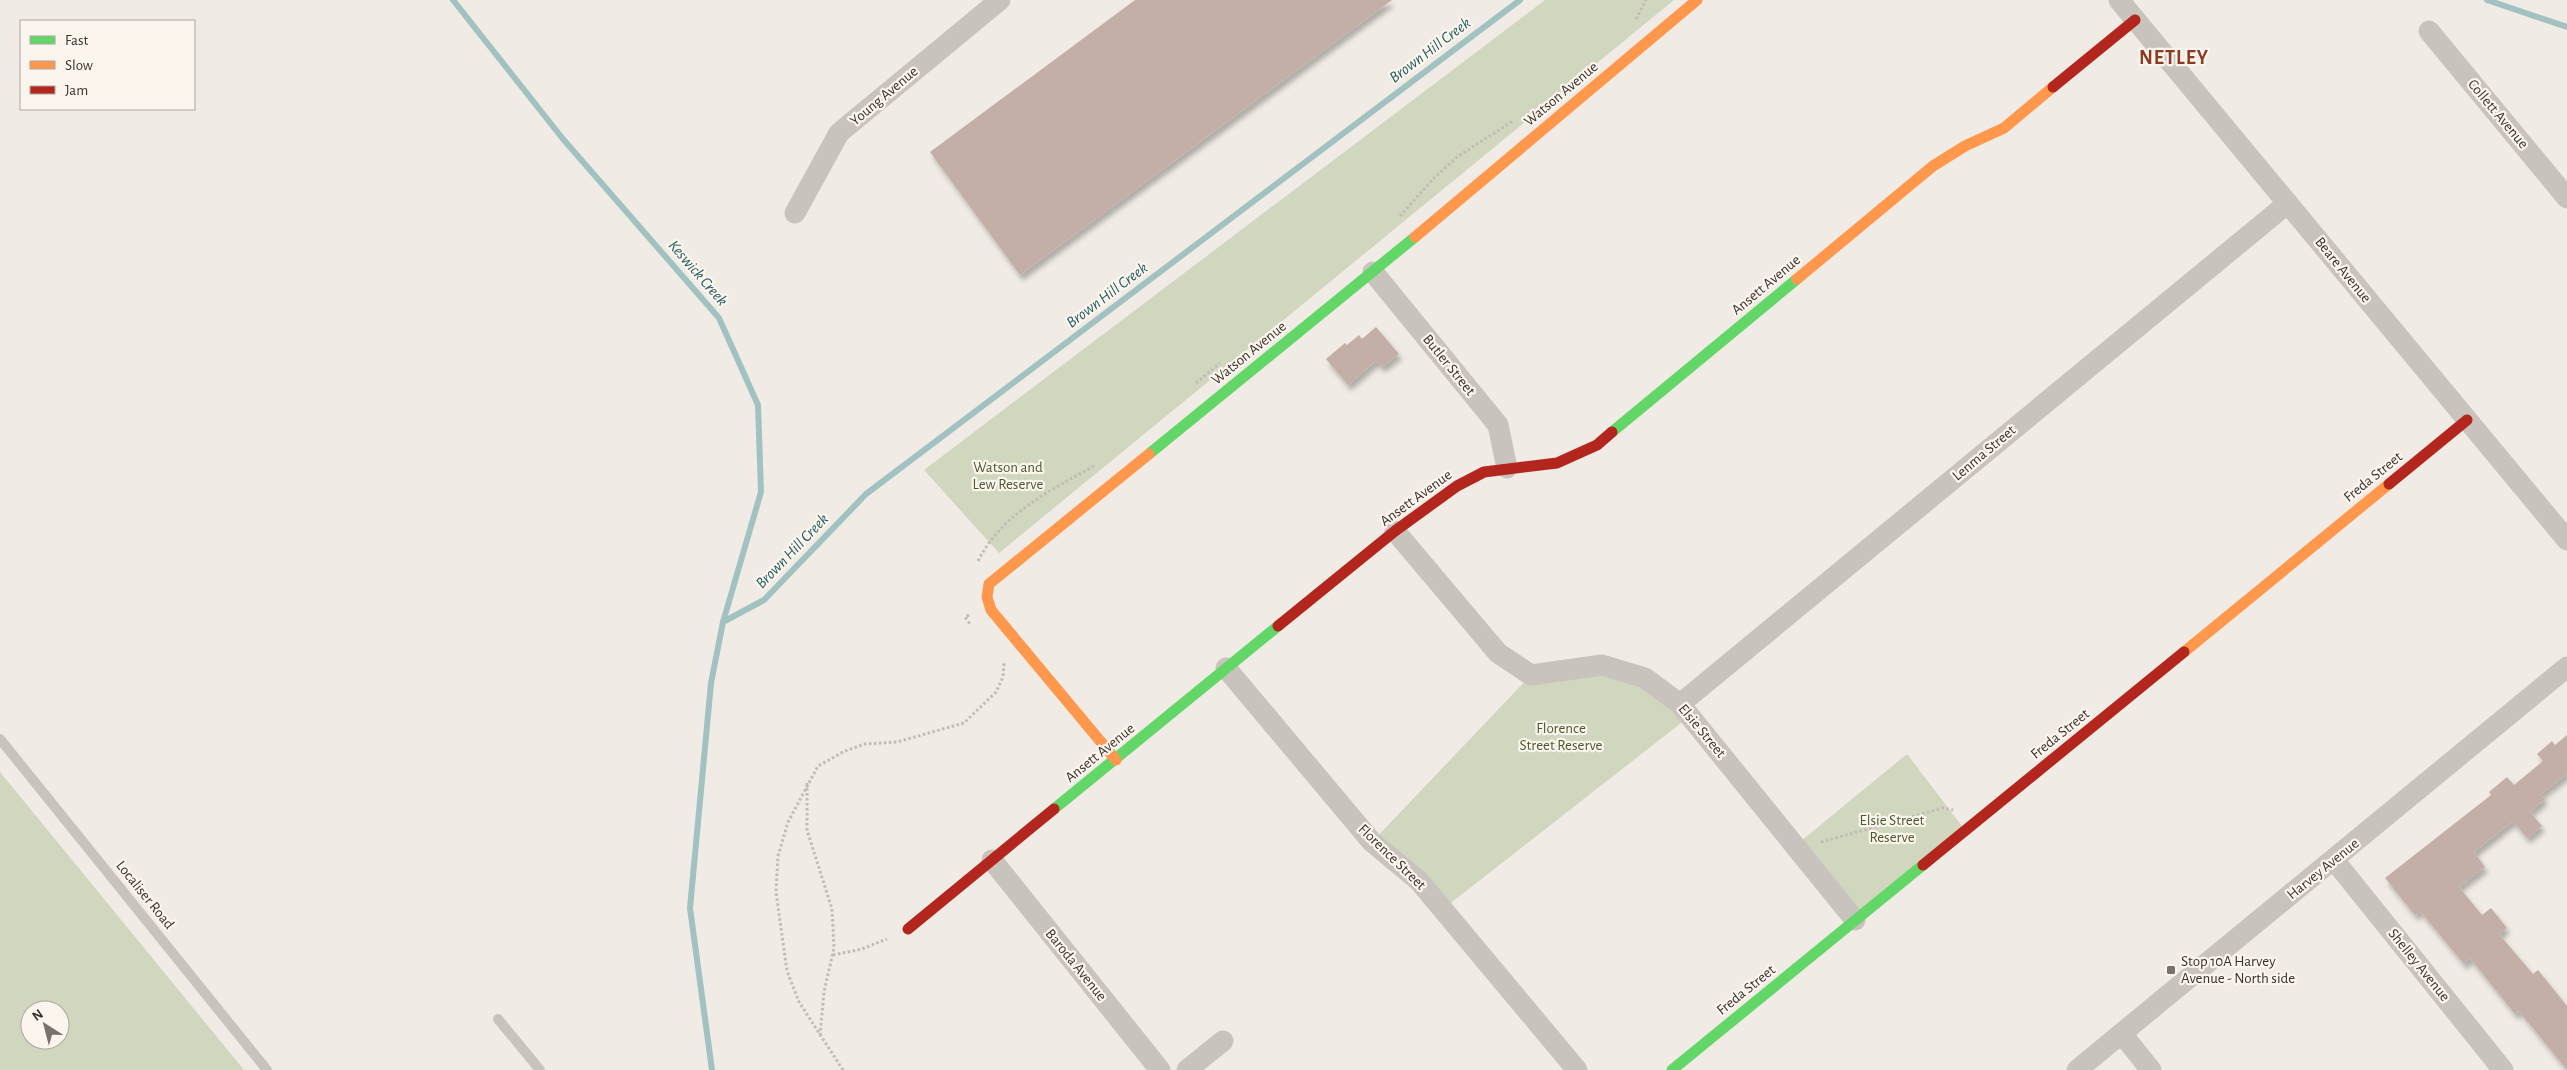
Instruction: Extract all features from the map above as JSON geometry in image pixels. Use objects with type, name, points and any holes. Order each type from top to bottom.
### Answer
[{"type":"street","name":"Young Avenue","points":[[795,213],[839,133],[1000,0]]},
{"type":"street","name":"Watson Avenue","points":[[991,610],[987,597],[989,584],[1007,568],[1373,272],[1697,0]]},
{"type":"street","name":"Beare Avenue","points":[[2119,0],[2567,540]]},
{"type":"street","name":"Ansett Avenue","points":[[908,929],[1395,531],[1456,486],[1484,472],[1556,464],[1597,445],[1933,166],[1964,146],[2004,128],[2135,20]]},
{"type":"street","name":"Collett Avenue","points":[[2429,31],[2567,198]]},
{"type":"street","name":"Lenma Street","points":[[1680,704],[2288,203]]},
{"type":"street","name":"Butler Street","points":[[1373,272],[1498,425],[1507,468]]},
{"type":"street","name":"Freda Street","points":[[1672,1070],[2467,420]]},
{"type":"street","name":"Elsie Street","points":[[1395,531],[1498,653],[1531,675],[1602,665],[1646,678],[1680,704],[1855,920]]},
{"type":"street","points":[[991,610],[1116,760]]},
{"type":"street","name":"Harvey Avenue","points":[[2077,1070],[2567,667]]},
{"type":"street","name":"Florence Street","points":[[1226,668],[1372,842],[1419,881],[1577,1070]]},
{"type":"street","name":"Baroda Avenue","points":[[992,860],[1160,1070]]},
{"type":"street","name":"Shelley Avenue","points":[[2334,860],[2503,1070]]},
{"type":"street","points":[[2122,1034],[2151,1070]]},
{"type":"street","points":[[1187,1070],[1223,1041]]},
{"type":"lane","name":"Localiser Road","points":[[0,739],[267,1070]]},
{"type":"lane","points":[[498,1019],[540,1070]]},
{"type":"path","points":[[971,625],[965,617],[977,611],[991,610]]},
{"type":"path","points":[[843,1070],[799,1002],[787,971],[776,892],[776,868],[782,839],[794,807],[818,766],[845,751],[864,744],[897,742],[964,723],[996,692],[1004,677],[1004,664],[1001,658]]},
{"type":"path","points":[[807,783],[807,830],[832,909],[833,955],[824,992],[820,1037]]},
{"type":"path","points":[[1821,842],[1944,808],[1956,811]]},
{"type":"path","points":[[833,955],[862,949],[908,929]]},
{"type":"green space","name":"Watson and Lew Reserve","points":[[1545,0],[1674,0],[999,553],[924,470]]},
{"type":"green space","name":"Florence Street Reserve","points":[[1602,665],[1690,716],[1443,909],[1372,842],[1531,675]]},
{"type":"green space","name":"Elsie Street Reserve","points":[[1907,754],[1965,830],[1855,920],[1795,846]]},
{"type":"green space","points":[[0,772],[244,1070],[0,1070]]},
{"type":"building","points":[[1135,0],[1392,0],[1020,275],[930,152]]},
{"type":"building","points":[[1376,327],[1399,354],[1382,367],[1376,361],[1348,385],[1326,359],[1345,343],[1347,345],[1359,335],[1362,339]]},
{"type":"building","points":[[2567,735],[2567,774],[2541,794],[2545,799],[2530,812],[2542,826],[2527,838],[2513,821],[2474,852],[2485,867],[2459,887],[2482,915],[2491,908],[2507,928],[2499,934],[2533,974],[2538,970],[2567,1006],[2567,1070],[2519,1011],[2515,1014],[2470,958],[2464,964],[2420,911],[2415,915],[2385,878],[2491,795],[2489,792],[2507,777],[2514,785],[2543,761],[2537,754],[2552,741],[2555,745]]},
{"type":"waterway","name":"Keswick Creek","points":[[453,0],[563,139],[719,318],[758,405],[761,492],[723,622],[711,683],[690,908],[712,1070]]},
{"type":"waterway","name":"Brown Hill Creek","points":[[723,622],[764,600],[866,494],[1520,0]]},
{"type":"waterway","name":"Brown Hill Creek","points":[[2487,0],[2567,27]]},
{"type":"traffic: fast","points":[[1149,454],[1415,237]]},
{"type":"traffic: fast","points":[[1612,432],[1797,279]]},
{"type":"traffic: fast","points":[[1054,809],[1278,626]]},
{"type":"traffic: fast","points":[[1672,1070],[1923,865]]},
{"type":"traffic: slow","points":[[1415,237],[1697,0]]},
{"type":"traffic: slow","points":[[1797,279],[1933,166],[1965,146],[2004,128],[2053,87]]},
{"type":"traffic: slow","points":[[1116,760],[991,610],[987,597],[989,584],[1149,454]]},
{"type":"traffic: slow","points":[[2184,652],[2389,484]]},
{"type":"traffic: jam","points":[[2053,87],[2135,20]]},
{"type":"traffic: jam","points":[[2389,484],[2467,420]]},
{"type":"traffic: jam","points":[[1278,626],[1395,531],[1457,486],[1484,472],[1557,463],[1597,445],[1612,432]]},
{"type":"traffic: jam","points":[[1923,865],[2184,652]]},
{"type":"traffic: jam","points":[[908,929],[1054,809]]},
{"type":"place","name":"Stop 10A Harvey Avenue - North side","points":[[2171,970]]},
{"type":"district","name":"NETLEY","points":[[2174,58]]}]
